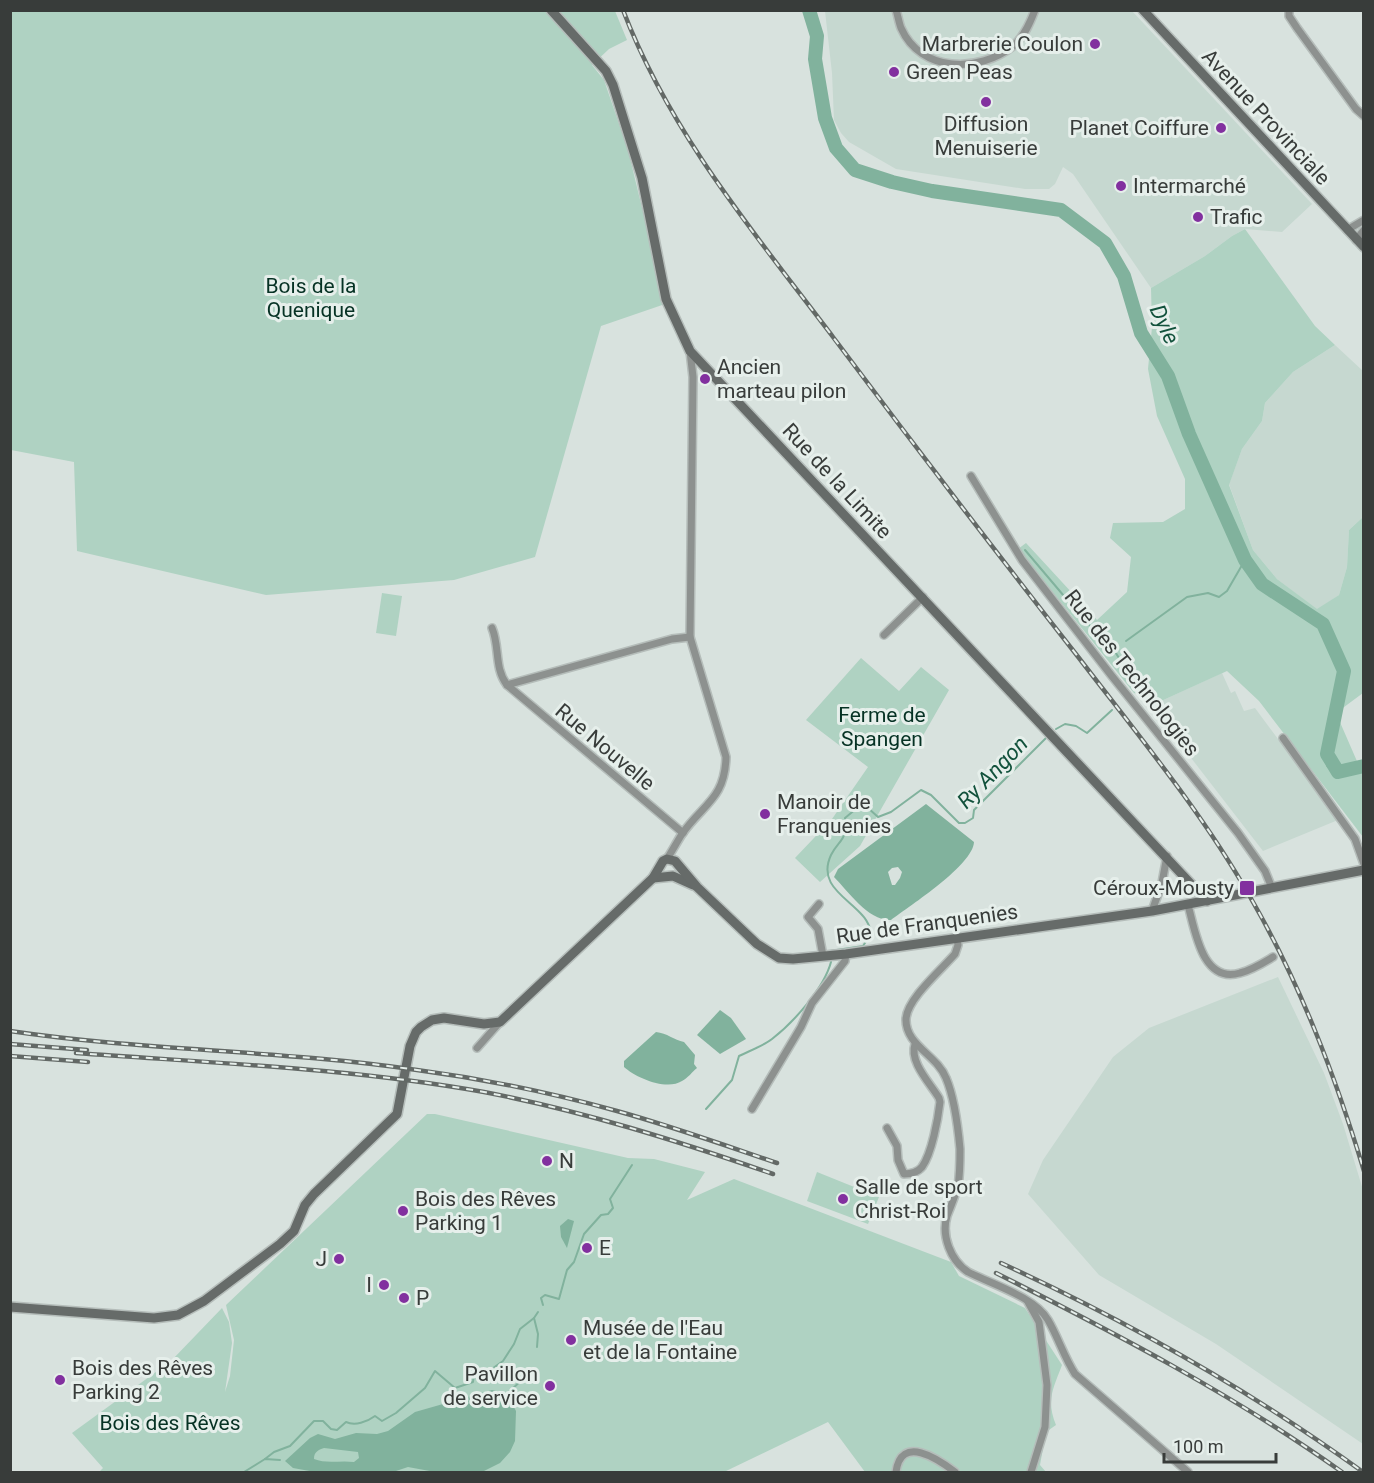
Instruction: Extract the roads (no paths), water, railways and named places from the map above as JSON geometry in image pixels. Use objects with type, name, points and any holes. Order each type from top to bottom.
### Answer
[{"type":"street","name":"Rue de la Limite","points":[[550,10],[606,71],[613,85],[642,178],[666,299],[690,351],[1207,901]]},
{"type":"street","points":[[896,10],[901,29],[920,52],[938,62],[952,65],[986,62],[1014,46],[1029,27],[1035,10]]},
{"type":"street","name":"Avenue Provinciale","points":[[1143,10],[1360,243]]},
{"type":"street","points":[[1289,10],[1289,16],[1297,28],[1356,109],[1364,116]]},
{"type":"street","points":[[1347,230],[1364,220]]},
{"type":"street","points":[[1360,243],[1364,230]]},
{"type":"street","points":[[477,1048],[500,1022],[653,878],[678,871],[674,862],[676,847],[683,833],[720,789],[726,771],[726,757],[690,637],[693,377],[690,351]]},
{"type":"street","points":[[693,377],[705,368]]},
{"type":"street","name":"Rue des Technologies","points":[[971,476],[1022,560],[1238,833],[1265,871],[1272,888]]},
{"type":"street","points":[[884,635],[923,597]]},
{"type":"street","points":[[492,628],[497,639],[500,671],[507,685],[672,639],[690,637]]},
{"type":"street","name":"Rue Nouvelle","points":[[507,685],[683,833]]},
{"type":"street","points":[[1283,738],[1356,838],[1364,864]]},
{"type":"street","points":[[1152,911],[1162,883],[1167,856]]},
{"type":"street","points":[[666,873],[663,861],[674,862]]},
{"type":"street","name":"Rue de Franquenies","points":[[674,862],[767,952],[779,958],[793,959],[846,954],[1152,911],[1364,870]]},
{"type":"street","name":"Rue de Franquenies","points":[[666,873],[697,886]]},
{"type":"street","points":[[819,904],[808,917],[818,929],[823,956]]},
{"type":"street","points":[[1188,905],[1202,954],[1208,964],[1218,971],[1238,974],[1273,957]]},
{"type":"street","points":[[957,938],[958,945],[955,954],[909,1008],[907,1024],[915,1044],[934,1060],[947,1078],[956,1119],[960,1167],[958,1185],[946,1228],[951,1252],[958,1264],[968,1272],[1036,1305],[1048,1320],[1065,1359],[1075,1374],[1188,1473]]},
{"type":"street","points":[[752,1110],[801,1027],[810,1006],[845,961],[846,954]]},
{"type":"street","points":[[10,1307],[154,1318],[178,1315],[192,1309],[228,1285],[294,1231],[305,1205],[314,1194],[397,1114],[410,1046],[416,1032],[421,1027],[432,1020],[444,1017],[484,1024],[500,1022]]},
{"type":"street","points":[[887,1128],[897,1146],[898,1160],[904,1174],[911,1174],[921,1168],[935,1132],[940,1102],[919,1068],[914,1049],[915,1044]]},
{"type":"street","points":[[1028,1302],[1039,1322],[1047,1385],[1045,1427],[1031,1473]]},
{"type":"street","points":[[896,1473],[901,1459],[915,1452],[931,1456],[955,1473]]},
{"type":"waterway","name":"Dyle","points":[[809,10],[817,36],[815,59],[825,118],[836,148],[855,170],[892,182],[932,191],[1061,210],[1105,243],[1124,276],[1141,333],[1168,376],[1189,434],[1245,560],[1262,584],[1323,624],[1344,671],[1327,754],[1338,772],[1364,766]]},
{"type":"waterway","points":[[1025,550],[1086,622],[1114,650],[1138,689]]},
{"type":"waterway","name":"Ry Angon","points":[[1126,641],[1187,597],[1208,593],[1219,597],[1227,591],[1245,560]]},
{"type":"waterway","name":"Ry Angon","points":[[1056,729],[1065,724],[1076,726],[1087,733],[1112,710]]},
{"type":"waterway","name":"Ry Angon","points":[[830,951],[863,946],[872,932],[864,918],[836,890],[828,875],[831,855],[844,836],[845,818],[857,808],[868,808],[878,817],[891,812],[921,790],[931,795],[959,823],[965,823],[973,818],[974,810],[1047,737]]},
{"type":"waterway","name":"Ry Angon","points":[[706,1109],[732,1080],[739,1056],[768,1042],[790,1023],[822,983],[831,962]]},
{"type":"waterway","name":"Ry Angon","points":[[543,1305],[541,1298],[545,1295],[559,1299],[567,1270],[574,1262],[584,1234],[601,1215],[608,1214],[613,1208],[610,1199],[632,1165]]},
{"type":"waterway","name":"Ry Angon","points":[[537,1347],[538,1334],[534,1318],[538,1312]]},
{"type":"waterway","name":"Ry Angon","points":[[265,1459],[274,1452],[290,1446],[314,1421],[323,1421],[331,1429],[337,1430],[346,1422],[361,1423],[375,1416],[382,1421],[396,1413],[425,1388],[435,1371],[455,1388],[473,1382],[474,1374],[484,1368],[489,1371],[503,1361],[520,1329],[534,1318]]},
{"type":"waterway","name":"Ry Angon","points":[[507,1394],[532,1370]]},
{"type":"waterway","name":"Ry Angon","points":[[244,1472],[265,1459],[280,1460]]},
{"type":"railway","points":[[623,10],[642,55],[665,98],[716,181],[1168,774],[1230,864],[1267,928],[1315,1030],[1364,1171]]},
{"type":"railway","points":[[10,1031],[112,1043],[366,1063],[468,1078],[543,1092],[617,1111],[777,1163]]},
{"type":"railway","points":[[10,1044],[87,1050]]},
{"type":"railway","points":[[76,1053],[332,1072],[484,1092],[558,1108],[630,1128],[773,1174]]},
{"type":"railway","points":[[10,1056],[88,1062]]},
{"type":"railway","points":[[1001,1263],[1095,1309],[1187,1359],[1277,1413],[1363,1472]]},
{"type":"railway","points":[[996,1273],[1173,1366],[1259,1417],[1342,1472]]},
{"type":"place","name":"Marbrerie Coulon","points":[[1095,44]]},
{"type":"place","name":"Green Peas","points":[[894,72]]},
{"type":"place","name":"Diffusion Menuiserie","points":[[986,102]]},
{"type":"place","name":"Planet Coiffure","points":[[1221,128]]},
{"type":"place","name":"Intermarché","points":[[1121,186]]},
{"type":"place","name":"Trafic","points":[[1198,217]]},
{"type":"place","name":"Ancien marteau pilon","points":[[705,379]]},
{"type":"place","name":"Manoir de Franquenies","points":[[765,814]]},
{"type":"place","name":"Céroux-Mousty","points":[[1247,888]]},
{"type":"place","name":"N","points":[[547,1161]]},
{"type":"place","name":"Salle de sport Christ-Roi","points":[[843,1199]]},
{"type":"place","name":"Bois des Rêves Parking 1","points":[[403,1211]]},
{"type":"place","name":"E","points":[[587,1248]]},
{"type":"place","name":"J","points":[[339,1259]]},
{"type":"place","name":"I","points":[[384,1285]]},
{"type":"place","name":"P","points":[[404,1298]]},
{"type":"place","name":"Musée de l'Eau et de la Fontaine","points":[[571,1340]]},
{"type":"place","name":"Bois des Rêves Parking 2","points":[[60,1380]]},
{"type":"place","name":"Pavillon de service","points":[[550,1386]]},
{"type":"park label","name":"Bois de la Quenique","points":[[311,298]]},
{"type":"park label","name":"Ferme de Spangen","points":[[882,727]]},
{"type":"park label","name":"Bois des Rêves","points":[[170,1423]]}]
